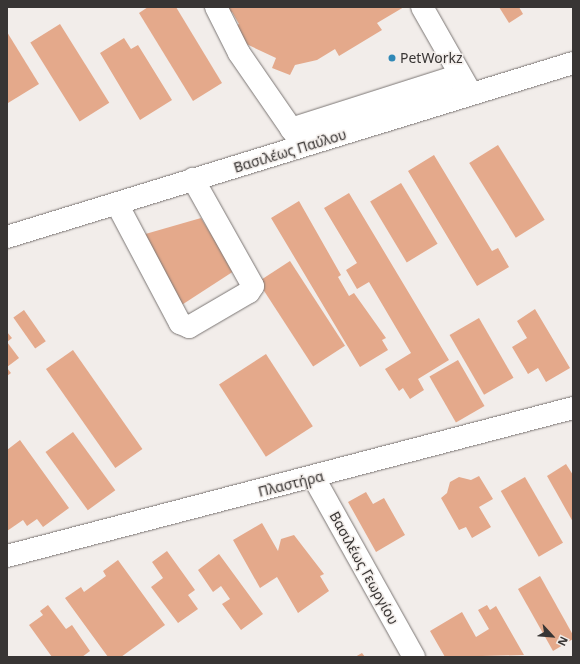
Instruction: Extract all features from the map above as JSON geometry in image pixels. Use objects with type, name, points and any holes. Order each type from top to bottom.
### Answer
[{"type":"street","points":[[216,7],[238,53],[304,147]]},
{"type":"street","points":[[422,7],[472,94]]},
{"type":"street","name":"Βασιλέως Παύλου","points":[[7,237],[117,204],[193,179],[304,147],[573,63]]},
{"type":"street","points":[[291,129],[460,75]]},
{"type":"street","points":[[117,204],[180,323],[189,327],[249,292],[253,286],[193,179]]},
{"type":"street","name":"Πλαστήρα","points":[[7,556],[314,478],[573,408]]},
{"type":"street","name":"Βασιλέως Γεωργίου","points":[[314,478],[414,657]]},
{"type":"building","points":[[148,7],[176,7],[222,83],[193,101],[139,13]]},
{"type":"building","points":[[222,7],[404,7],[377,23],[382,30],[339,56],[335,49],[317,60],[295,65],[290,75],[272,68],[276,58],[242,42],[233,27],[239,24],[232,12],[226,16]]},
{"type":"building","points":[[499,7],[519,7],[523,14],[509,23]]},
{"type":"building","points":[[60,24],[109,103],[80,121],[30,43]]},
{"type":"building","points":[[7,32],[39,84],[8,103],[7,101]]},
{"type":"building","points":[[124,38],[131,49],[138,45],[172,100],[140,120],[100,53]]},
{"type":"building","points":[[498,145],[545,220],[516,238],[469,163]]},
{"type":"building","points":[[434,155],[492,251],[498,248],[509,267],[477,286],[408,171]]},
{"type":"building","points":[[401,183],[438,244],[407,262],[370,202]]},
{"type":"building","points":[[349,193],[449,360],[418,379],[424,390],[410,399],[403,388],[399,391],[385,369],[411,353],[369,282],[357,289],[346,270],[357,263],[324,208]]},
{"type":"building","points":[[299,201],[341,275],[338,277],[349,296],[354,293],[386,338],[382,340],[388,350],[360,367],[271,218]]},
{"type":"building","points":[[201,218],[234,271],[177,308],[135,237]]},
{"type":"building","points":[[290,261],[345,346],[313,366],[258,282]]},
{"type":"building","points":[[535,309],[570,368],[546,382],[538,368],[528,374],[512,347],[527,338],[517,321]]},
{"type":"building","points":[[24,310],[46,341],[35,349],[13,317]]},
{"type":"building","points":[[479,318],[514,378],[484,395],[450,335]]},
{"type":"building","points":[[7,332],[12,338],[7,342]]},
{"type":"building","points":[[7,342],[19,358],[7,367]]},
{"type":"building","points":[[73,350],[142,449],[115,468],[46,369]]},
{"type":"building","points":[[266,354],[313,426],[266,457],[219,384]]},
{"type":"building","points":[[458,360],[485,406],[456,422],[429,376]]},
{"type":"building","points":[[7,368],[11,373],[7,376]]},
{"type":"building","points":[[73,432],[115,490],[88,510],[45,452]]},
{"type":"building","points":[[20,440],[69,508],[43,527],[37,519],[27,526],[23,520],[7,531],[7,450]]},
{"type":"building","points":[[566,464],[573,475],[573,522],[547,476]]},
{"type":"building","points":[[479,476],[493,499],[479,507],[491,527],[472,538],[466,527],[459,530],[441,498],[447,493],[450,482],[459,477],[471,480]]},
{"type":"building","points":[[525,477],[563,543],[539,557],[501,491]]},
{"type":"building","points":[[366,492],[373,504],[384,498],[405,535],[376,552],[348,502]]},
{"type":"building","points":[[262,523],[278,551],[281,539],[294,535],[324,574],[320,576],[329,591],[298,613],[277,577],[260,588],[233,540]]},
{"type":"building","points":[[167,551],[195,590],[188,595],[198,609],[178,623],[151,587],[163,578],[152,562]]},
{"type":"building","points":[[219,554],[263,614],[241,630],[222,604],[230,599],[221,586],[213,592],[198,570]]},
{"type":"building","points":[[118,560],[165,625],[121,657],[108,657],[65,598],[81,587],[84,592],[106,576],[103,571]]},
{"type":"building","points":[[540,576],[573,635],[573,639],[553,651],[518,589]]},
{"type":"building","points":[[48,605],[66,629],[72,625],[90,651],[82,657],[52,657],[29,625],[43,615],[40,611]]},
{"type":"building","points":[[487,605],[490,610],[496,606],[524,655],[445,657],[430,631],[462,612],[476,637],[489,629],[478,610]]},
{"type":"building","points":[[362,653],[365,657],[355,657]]},
{"type":"place","name":"PetWorkz","points":[[392,58]]}]
